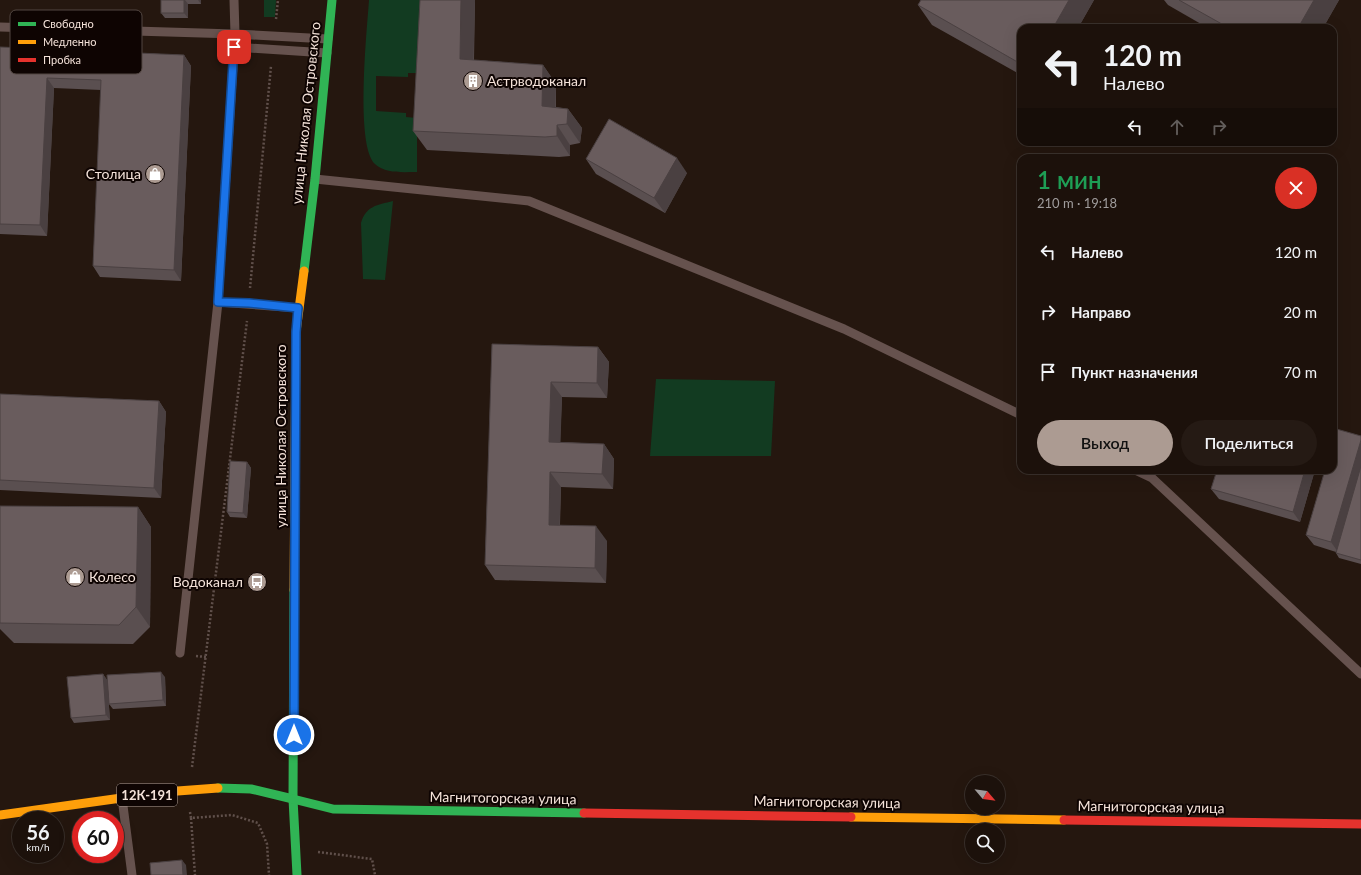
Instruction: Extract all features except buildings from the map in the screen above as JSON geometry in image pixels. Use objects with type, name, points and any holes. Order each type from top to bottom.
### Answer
[{"type":"main road","name":"улица Николая Островского","points":[[297,875],[293,799],[296,339],[298,308],[315,179],[332,0]]},
{"type":"main road","name":"12К-191","points":[[0,815],[190,790],[246,788],[279,794],[293,799]]},
{"type":"main road","name":"Магнитогорская улица","points":[[293,799],[333,809],[1361,824]]},
{"type":"lane","points":[[180,653],[218,302],[235,34],[234,0]]},
{"type":"lane","points":[[0,27],[10,27]]},
{"type":"lane","points":[[142,31],[328,39]]},
{"type":"lane","points":[[234,47],[326,53]]},
{"type":"lane","points":[[315,179],[529,200],[844,329],[1017,413]]},
{"type":"lane","points":[[218,302],[249,303],[298,308]]},
{"type":"lane","points":[[1144,474],[1152,478],[1361,674]]},
{"type":"lane","points":[[122,798],[132,875]]},
{"type":"path","points":[[274,36],[278,0]]},
{"type":"path","points":[[195,875],[190,818],[190,790],[249,303],[273,49]]},
{"type":"path","points":[[190,818],[232,815],[258,824],[267,844],[270,875]]},
{"type":"path","points":[[372,859],[375,875]]},
{"type":"green space","points":[[264,0],[276,0],[275,17],[264,17]]},
{"type":"green space","points":[[369,0],[421,0],[418,73],[408,73],[408,77],[376,76],[376,111],[406,113],[406,117],[417,118],[417,172],[389,171],[375,164],[369,153],[365,135],[364,86]]},
{"type":"green space","points":[[393,201],[385,280],[363,279],[361,223],[363,217],[373,207]]},
{"type":"green space","points":[[656,379],[775,381],[771,456],[650,456]]},
{"type":"traffic: fast","points":[[304,271],[315,179],[332,0]]},
{"type":"traffic: fast","points":[[294,590],[293,799],[297,875]]},
{"type":"traffic: fast","points":[[218,788],[251,789],[293,799]]},
{"type":"traffic: fast","points":[[293,799],[333,809],[584,813]]},
{"type":"traffic: slow","points":[[294,590],[296,332],[304,271]]},
{"type":"traffic: slow","points":[[0,815],[164,792],[218,788]]},
{"type":"traffic: slow","points":[[851,817],[1064,820]]},
{"type":"traffic: jam","points":[[584,813],[851,817]]},
{"type":"traffic: jam","points":[[1064,820],[1361,824]]},
{"type":"place","name":"Астрводоканал","points":[[473,81]]},
{"type":"place","name":"Столица","points":[[155,174]]},
{"type":"place","name":"Колесо","points":[[75,577]]},
{"type":"place","name":"Водоканал","points":[[257,582]]},
{"type":"route","points":[[234,47],[218,302],[249,303],[298,308],[296,332],[294,735]]}]
